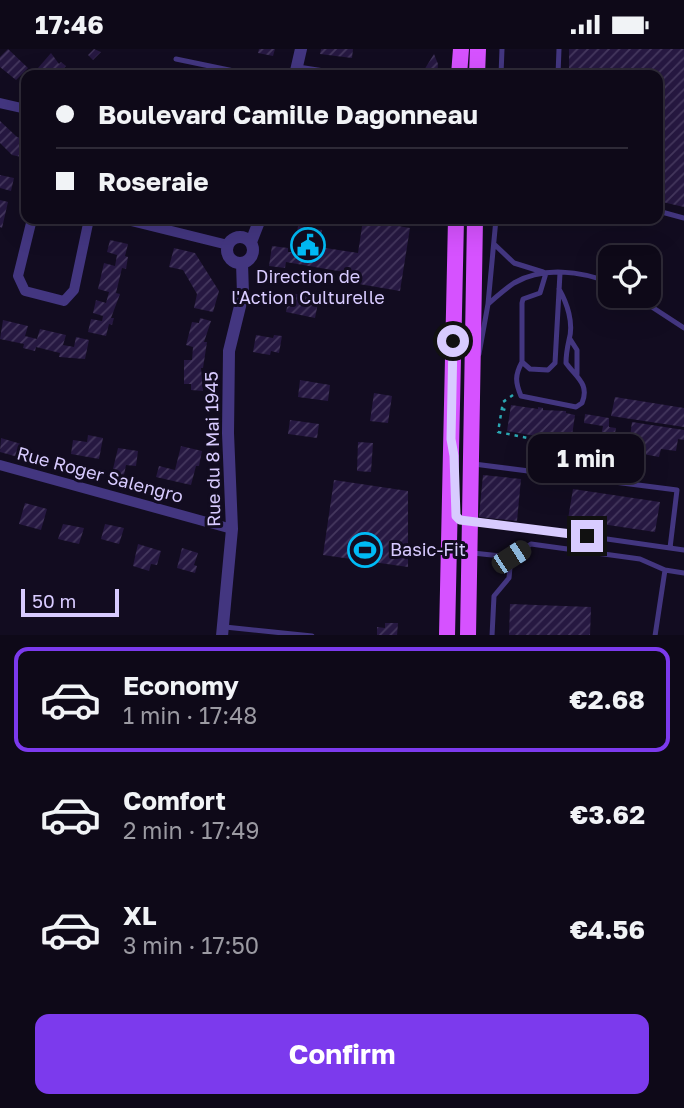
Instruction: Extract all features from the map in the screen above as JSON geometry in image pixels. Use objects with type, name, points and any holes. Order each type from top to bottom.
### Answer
[{"type":"main road","points":[[459,70],[461,49]]},
{"type":"main road","points":[[477,70],[478,49]]},
{"type":"main road","points":[[447,635],[456,224]]},
{"type":"main road","points":[[468,635],[475,224]]},
{"type":"street","points":[[296,70],[301,49]]},
{"type":"street","points":[[0,103],[21,108]]},
{"type":"street","points":[[31,224],[18,276],[25,291],[64,301],[74,290],[88,224]]},
{"type":"street","points":[[142,224],[228,246]]},
{"type":"street","points":[[228,246],[229,257],[235,262],[249,260],[253,253],[251,242],[258,224]]},
{"type":"street","points":[[228,246],[238,237],[251,242]]},
{"type":"street","name":"Rue du 8 Mai 1945","points":[[223,631],[232,529],[228,433],[229,351],[243,294],[242,263]]},
{"type":"street","name":"Rue Roger Salengro","points":[[0,465],[232,529]]},
{"type":"lane","points":[[501,70],[502,49]]},
{"type":"lane","points":[[558,70],[559,49]]},
{"type":"lane","points":[[176,59],[229,70]]},
{"type":"lane","points":[[663,212],[684,218]]},
{"type":"lane","points":[[473,380],[488,304],[496,224]]},
{"type":"lane","points":[[494,244],[514,263],[546,273]]},
{"type":"lane","points":[[488,304],[515,282],[546,273],[580,273],[598,279]]},
{"type":"lane","points":[[546,273],[540,293],[523,299],[522,362],[516,373],[516,384],[521,396],[576,407],[582,403],[585,387],[577,373],[566,363],[566,347],[570,339],[568,305],[559,289]]},
{"type":"lane","points":[[522,362],[530,369],[548,370],[555,363],[560,273]]},
{"type":"lane","points":[[653,308],[684,328]]},
{"type":"lane","points":[[570,339],[578,349],[577,373]]},
{"type":"lane","points":[[451,439],[456,516],[460,520],[684,550]]},
{"type":"lane","points":[[471,464],[677,490],[670,548]]},
{"type":"lane","points":[[470,552],[511,557],[531,544],[640,559],[665,570],[684,573]]},
{"type":"lane","points":[[492,635],[494,596],[509,578],[511,557]]},
{"type":"lane","points":[[655,635],[665,570]]},
{"type":"lane","points":[[223,631],[311,635]]},
{"type":"path","points":[[519,392],[503,402],[498,432],[528,438],[529,435]]},
{"type":"path","points":[[502,409],[510,411]]},
{"type":"building","points":[[8,49],[28,68],[21,70],[21,75],[16,80],[0,67],[0,57]]},
{"type":"building","points":[[94,49],[101,52],[93,60],[88,55]]},
{"type":"building","points":[[259,49],[275,49],[273,56],[258,53]]},
{"type":"building","points":[[321,49],[353,49],[352,58],[320,54]]},
{"type":"building","points":[[569,49],[684,49],[684,207],[663,202],[663,70],[569,70]]},
{"type":"building","points":[[51,53],[59,64],[61,62],[66,66],[66,70],[40,70],[38,68]]},
{"type":"building","points":[[434,54],[437,70],[424,70]]},
{"type":"building","points":[[0,121],[21,138],[21,157],[12,155],[0,143]]},
{"type":"building","points":[[0,175],[14,178],[11,191],[0,188]]},
{"type":"building","points":[[0,200],[8,202],[2,228],[0,227]]},
{"type":"building","points":[[362,224],[410,228],[400,291],[353,283],[355,274],[286,262],[285,268],[269,266],[272,246],[288,248],[288,252],[294,252],[298,226],[322,230],[319,247],[358,253]]},
{"type":"building","points":[[110,240],[128,244],[125,256],[128,257],[126,269],[122,268],[116,293],[120,294],[111,318],[114,318],[112,325],[109,324],[106,336],[88,332],[91,319],[102,321],[103,316],[93,313],[96,300],[106,303],[109,292],[98,289],[104,263],[115,266],[117,255],[107,252]]},
{"type":"building","points":[[174,248],[195,253],[219,291],[213,312],[194,308],[197,294],[183,270],[169,267]]},
{"type":"building","points":[[290,293],[319,298],[315,318],[286,312]]},
{"type":"building","points":[[200,318],[211,321],[204,342],[207,342],[201,368],[203,391],[191,390],[191,384],[184,384],[184,360],[192,360],[193,347],[186,345],[192,322],[199,323]]},
{"type":"building","points":[[3,320],[28,326],[25,336],[37,339],[40,329],[66,335],[63,345],[74,347],[76,337],[89,340],[85,359],[59,357],[60,353],[36,347],[35,351],[23,348],[24,344],[0,339]]},
{"type":"building","points":[[256,335],[273,338],[274,335],[282,336],[279,353],[271,351],[270,355],[253,352]]},
{"type":"building","points":[[300,380],[330,385],[328,401],[298,397]]},
{"type":"building","points":[[374,393],[392,396],[388,423],[370,421]]},
{"type":"building","points":[[615,397],[684,408],[684,427],[611,416]]},
{"type":"building","points":[[511,405],[566,411],[575,415],[571,442],[507,431]]},
{"type":"building","points":[[585,414],[609,418],[609,427],[616,428],[614,438],[601,436],[603,426],[584,423]]},
{"type":"building","points":[[290,420],[319,424],[317,438],[288,434]]},
{"type":"building","points":[[632,422],[684,430],[684,440],[678,439],[676,451],[661,449],[659,457],[643,454],[645,446],[629,444]]},
{"type":"building","points":[[88,435],[103,438],[99,459],[71,454],[73,440],[87,442]]},
{"type":"building","points":[[1,438],[21,444],[18,457],[0,452]]},
{"type":"building","points":[[358,442],[373,443],[371,472],[357,471]]},
{"type":"building","points":[[181,446],[202,451],[191,485],[156,477],[159,466],[175,470]]},
{"type":"building","points":[[118,448],[138,451],[136,466],[126,465],[124,475],[112,473]]},
{"type":"building","points":[[483,475],[521,479],[517,521],[479,517]]},
{"type":"building","points":[[334,480],[408,491],[408,567],[323,555]]},
{"type":"building","points":[[573,489],[660,502],[655,532],[568,519]]},
{"type":"building","points":[[25,503],[47,509],[41,530],[19,524]]},
{"type":"building","points":[[63,524],[84,528],[79,544],[58,539]]},
{"type":"building","points":[[105,524],[124,528],[119,544],[101,539]]},
{"type":"building","points":[[138,544],[161,551],[157,565],[151,564],[149,571],[133,566]]},
{"type":"building","points":[[182,548],[198,553],[194,565],[197,566],[195,573],[177,568]]},
{"type":"building","points":[[510,604],[591,607],[590,635],[509,635]]},
{"type":"building","points":[[385,623],[398,623],[397,635],[377,635],[377,627],[385,628]]},
{"type":"place","name":"Direction de l'Action Culturelle","points":[[308,245]]},
{"type":"place","name":"Basic-Fit","points":[[365,550]]},
{"type":"route","points":[[453,341],[451,439],[456,516],[460,520],[587,536]]}]
